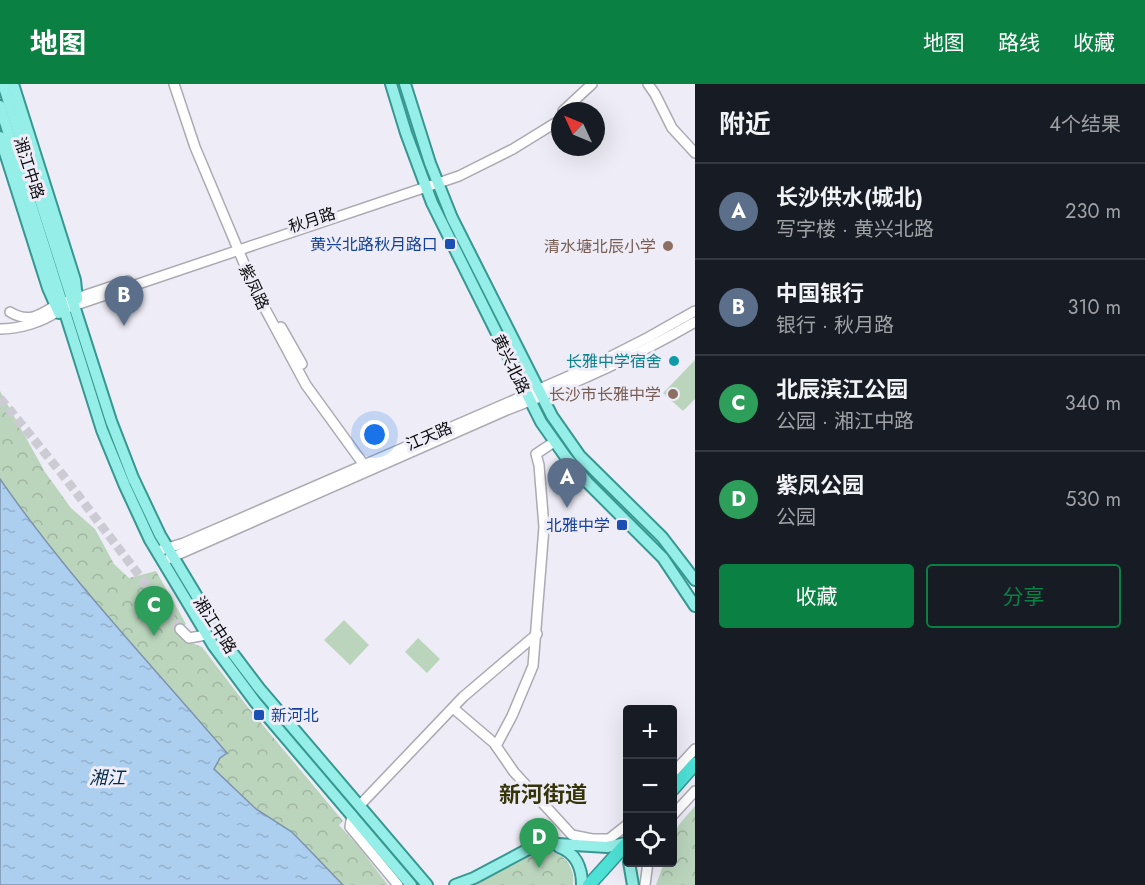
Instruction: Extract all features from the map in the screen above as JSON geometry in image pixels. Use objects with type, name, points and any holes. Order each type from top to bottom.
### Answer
[{"type":"highway","points":[[677,784],[695,764]]},
{"type":"highway","points":[[677,793],[695,773]]},
{"type":"highway","points":[[589,885],[623,849]]},
{"type":"highway","points":[[596,885],[623,850]]},
{"type":"main road","name":"湘江中路","points":[[3,84],[68,305],[81,366],[102,430],[124,486],[150,540],[166,554],[259,688],[427,883]]},
{"type":"main road","name":"湘江中路","points":[[13,84],[75,280],[68,305]]},
{"type":"main road","name":"黄兴北路","points":[[391,84],[425,184],[449,240],[528,398],[554,442],[588,483],[655,549],[681,582],[695,606]]},
{"type":"main road","name":"黄兴北路","points":[[405,84],[437,180],[461,236],[552,416],[572,446],[662,537],[695,580]]},
{"type":"main road","name":"湘江中路","points":[[0,106],[68,305]]},
{"type":"main road","name":"湘江中路","points":[[0,137],[48,288],[68,305],[79,320],[122,450],[160,535],[166,554],[207,635],[256,703],[411,885]]},
{"type":"main road","points":[[455,885],[470,881],[530,847],[550,844],[607,847],[623,845]]},
{"type":"main road","points":[[550,844],[564,848],[573,856],[580,870],[582,885]]},
{"type":"main road","points":[[630,867],[633,885]]},
{"type":"street","name":"紫凤路","points":[[174,84],[195,147],[239,247],[316,389],[369,466]]},
{"type":"street","name":"紫凤路","points":[[179,84],[239,247]]},
{"type":"street","name":"秋月路","points":[[573,102],[592,84]]},
{"type":"street","points":[[581,102],[599,84]]},
{"type":"street","points":[[648,84],[672,128],[695,153]]},
{"type":"street","name":"秋月路","points":[[437,180],[497,152],[551,119]]},
{"type":"street","name":"秋月路","points":[[68,305],[499,157],[551,125]]},
{"type":"street","points":[[5,310],[25,319],[68,305]]},
{"type":"street","points":[[3,329],[17,328],[49,318],[68,305]]},
{"type":"street","points":[[3,329],[13,321],[5,310]]},
{"type":"street","name":"江天路","points":[[540,393],[695,311]]},
{"type":"street","name":"江天路","points":[[166,554],[528,398],[609,368],[695,322]]},
{"type":"street","points":[[496,746],[512,716],[533,666],[544,527],[536,454],[554,442]]},
{"type":"street","points":[[180,629],[189,638],[207,635]]},
{"type":"street","points":[[360,805],[453,708],[537,634]]},
{"type":"street","points":[[453,708],[496,746],[514,772],[572,835],[592,839],[609,839],[623,827]]},
{"type":"street","points":[[677,769],[695,749]]},
{"type":"street","points":[[675,813],[695,790]]},
{"type":"street","points":[[352,816],[350,828],[399,885]]},
{"type":"street","points":[[645,885],[647,867]]},
{"type":"green space","points":[[695,360],[695,399],[683,411],[663,393]]},
{"type":"green space","points":[[0,391],[45,472],[71,508],[95,529],[114,564],[129,578],[156,571],[186,624],[176,632],[187,641],[202,647],[247,706],[343,821],[339,825],[388,885],[343,885],[292,832],[256,809],[214,769],[220,758],[227,753],[63,565],[0,479]]},
{"type":"green space","points":[[344,620],[369,645],[350,665],[324,640]]},
{"type":"green space","points":[[418,638],[440,659],[427,673],[405,652]]},
{"type":"green space","points":[[695,806],[695,885],[656,885],[663,867],[677,867],[677,829]]},
{"type":"green space","points":[[545,851],[558,854],[567,861],[572,872],[573,885],[477,885],[535,854]]},
{"type":"water","name":"湘江","points":[[0,479],[81,585],[227,753],[220,758],[214,769],[256,809],[292,832],[343,885],[0,885]]},
{"type":"tunnel","points":[[0,398],[62,474],[180,629]]},
{"type":"place","name":"黄兴北路秋月路口","points":[[450,244]]},
{"type":"place","name":"清水塘北辰小学","points":[[668,246]]},
{"type":"place","name":"中国银行","points":[[124,326]]},
{"type":"place","name":"长雅中学宿舍","points":[[674,361]]},
{"type":"place","name":"长沙市长雅中学","points":[[673,394]]},
{"type":"place","name":"长沙供水(城北)","points":[[567,508]]},
{"type":"place","name":"北雅中学","points":[[622,525]]},
{"type":"place","name":"北辰滨江公园","points":[[154,636]]},
{"type":"place","name":"新河北","points":[[259,715]]},
{"type":"place","name":"紫凤公园","points":[[539,868]]},
{"type":"district","name":"新河街道","points":[[543,794]]}]
